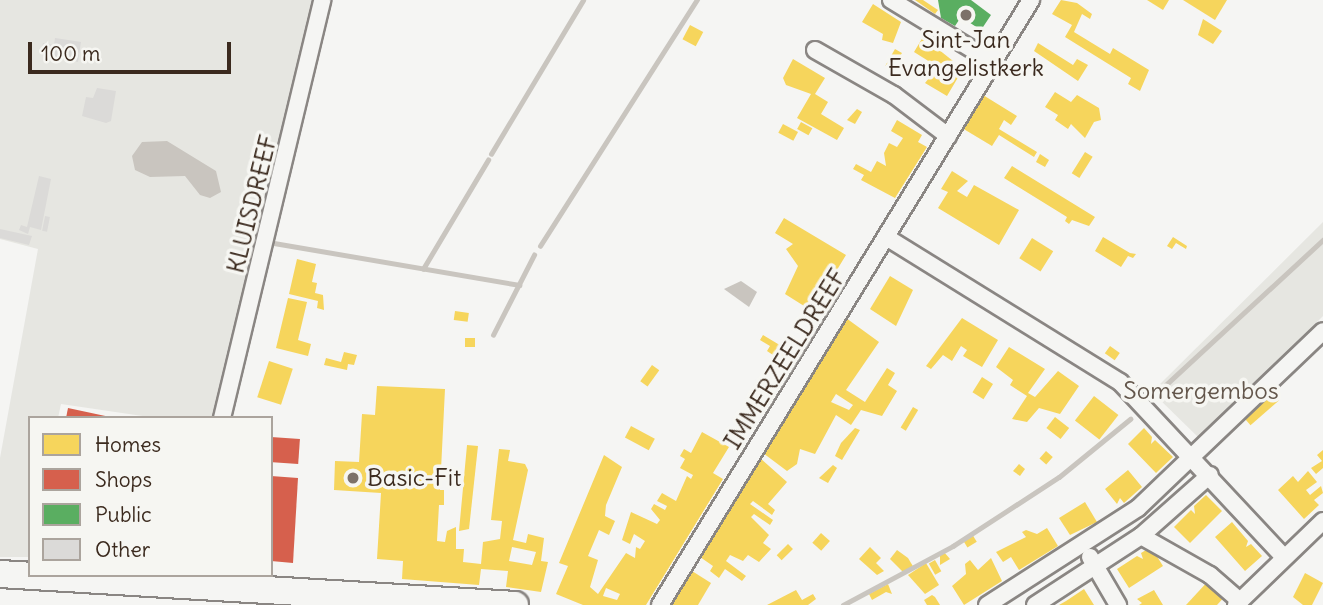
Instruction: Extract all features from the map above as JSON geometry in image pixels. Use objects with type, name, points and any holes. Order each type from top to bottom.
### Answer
[{"type":"main road","points":[[0,574],[28,575]]},
{"type":"main road","points":[[91,577],[182,580],[256,597],[515,605]]},
{"type":"street","name":"KLUISDREEF","points":[[222,416],[322,0]]},
{"type":"street","points":[[891,0],[993,62]]},
{"type":"street","name":"IMMERZEELDREEF","points":[[660,605],[1031,0]]},
{"type":"street","points":[[815,50],[894,95],[948,136]]},
{"type":"street","points":[[886,237],[1119,382],[1192,454],[1283,556]]},
{"type":"street","points":[[988,605],[1138,508],[1323,331]]},
{"type":"street","points":[[1035,605],[1142,536],[1210,475]]},
{"type":"street","points":[[1142,536],[1210,575],[1238,603],[1283,556],[1323,521]]},
{"type":"street","points":[[1083,546],[1118,605]]},
{"type":"green space","points":[[0,0],[313,0],[212,416],[142,416],[61,404],[58,416],[28,416],[28,557],[0,557],[0,458],[38,249],[0,239]]},
{"type":"green space","name":"Somergembos","points":[[1323,222],[1323,316],[1200,439],[1152,392]]},
{"type":"shaded area","points":[[167,141],[216,171],[221,192],[210,198],[200,195],[185,176],[150,177],[135,170],[132,156],[142,142]]},
{"type":"shaded area","points":[[741,281],[757,292],[749,307],[724,289]]},
{"type":"building: Homes","points":[[915,0],[923,0],[938,10],[935,14]]},
{"type":"building: Homes","points":[[1061,0],[1077,3],[1092,14],[1090,19],[1082,14],[1074,32],[1110,54],[1113,48],[1149,70],[1140,91],[1128,84],[1131,78],[1065,37],[1072,25],[1052,14]]},
{"type":"building: Homes","points":[[1147,0],[1169,0],[1163,10]]},
{"type":"building: Homes","points":[[1183,0],[1227,0],[1215,20]]},
{"type":"building: Homes","points":[[873,4],[901,22],[893,43],[882,40],[883,34],[862,22]]},
{"type":"building: Homes","points":[[1203,19],[1222,31],[1213,44],[1198,35]]},
{"type":"building: Homes","points":[[690,25],[703,32],[696,46],[682,39]]},
{"type":"building: Homes","points":[[923,37],[963,69],[947,96],[925,83],[938,67],[914,52]]},
{"type":"building: Homes","points":[[1038,43],[1073,65],[1077,59],[1088,65],[1078,81],[1034,51]]},
{"type":"building: Homes","points":[[895,49],[902,53],[892,69],[886,65]]},
{"type":"building: Homes","points":[[793,59],[825,78],[815,94],[828,102],[821,114],[844,128],[837,140],[797,118],[811,94],[786,85],[783,78]]},
{"type":"building: Homes","points":[[1055,92],[1071,102],[1077,95],[1099,108],[1101,120],[1094,122],[1085,138],[1071,124],[1068,129],[1055,120],[1058,115],[1045,107]]},
{"type":"building: Homes","points":[[983,95],[1017,116],[1011,125],[1004,120],[999,129],[1037,152],[1034,157],[999,135],[992,146],[962,128]]},
{"type":"building: Homes","points":[[857,109],[862,112],[855,124],[847,120]]},
{"type":"building: Homes","points":[[897,120],[922,135],[918,142],[927,147],[895,198],[861,180],[864,175],[853,169],[856,164],[871,172],[877,161],[886,166],[884,153],[889,143],[897,147],[903,138],[891,131]]},
{"type":"building: Homes","points":[[801,122],[812,128],[808,135],[797,129]]},
{"type":"building: Homes","points":[[783,124],[798,132],[793,141],[778,133]]},
{"type":"building: Homes","points":[[1085,152],[1093,157],[1079,178],[1072,173]]},
{"type":"building: Homes","points":[[1040,154],[1049,160],[1045,167],[1036,162]]},
{"type":"building: Homes","points":[[1012,166],[1095,217],[1089,226],[1072,220],[1069,224],[1065,221],[1067,217],[1004,178]]},
{"type":"building: Homes","points":[[952,171],[968,181],[957,191],[967,197],[974,185],[1019,210],[999,245],[938,208],[948,192],[941,189]]},
{"type":"building: Homes","points":[[784,218],[846,255],[812,311],[785,294],[798,266],[786,249],[793,244],[775,233]]},
{"type":"building: Homes","points":[[1103,237],[1136,254],[1133,258],[1128,256],[1121,267],[1095,251]]},
{"type":"building: Homes","points":[[1173,237],[1187,246],[1186,249],[1176,243],[1172,249],[1167,246]]},
{"type":"building: Homes","points":[[1032,238],[1053,251],[1040,272],[1019,258]]},
{"type":"building: Homes","points":[[297,259],[316,264],[312,282],[317,283],[315,293],[323,295],[324,310],[317,308],[318,301],[289,294]]},
{"type":"building: Homes","points":[[890,276],[913,290],[896,326],[870,309]]},
{"type":"building: Homes","points":[[288,298],[307,302],[298,340],[311,344],[308,356],[276,348]]},
{"type":"building: Homes","points":[[455,311],[469,313],[468,322],[454,320]]},
{"type":"building: Homes","points":[[846,318],[879,342],[846,390],[865,402],[887,368],[895,373],[888,385],[897,391],[882,416],[861,410],[851,425],[836,415],[815,454],[800,449],[797,464],[787,471],[763,453]],"holes":[[[836,394],[853,405],[849,410],[831,402]]]},
{"type":"building: Homes","points":[[962,318],[998,340],[982,367],[963,356],[967,350],[961,346],[952,361],[943,355],[931,369],[926,366]]},
{"type":"building: Homes","points":[[763,335],[788,350],[782,361],[767,351],[770,346],[760,340]]},
{"type":"building: Homes","points":[[465,338],[475,338],[475,347],[465,347]]},
{"type":"building: Homes","points":[[1110,346],[1120,353],[1115,360],[1105,353]]},
{"type":"building: Homes","points":[[1009,347],[1045,369],[1028,393],[1035,397],[1058,371],[1079,386],[1060,414],[1039,408],[1027,422],[1012,419],[1027,396],[1010,385],[1013,380],[996,367]]},
{"type":"building: Homes","points":[[344,352],[357,355],[354,365],[348,364],[347,370],[324,365],[326,358],[341,362]]},
{"type":"building: Homes","points":[[269,361],[293,369],[281,405],[257,397]]},
{"type":"building: Homes","points":[[652,365],[659,370],[648,386],[640,381]]},
{"type":"building: Homes","points":[[982,377],[993,384],[983,399],[972,392]]},
{"type":"building: Homes","points":[[377,386],[445,389],[440,490],[444,490],[444,505],[439,505],[437,541],[445,542],[447,531],[456,527],[456,549],[464,549],[463,562],[481,564],[483,542],[500,539],[502,521],[491,520],[499,449],[510,450],[508,461],[525,464],[528,470],[513,540],[526,543],[528,534],[544,538],[541,561],[548,562],[541,592],[506,587],[508,571],[481,569],[479,585],[402,579],[403,561],[377,559],[381,493],[334,490],[335,461],[359,462],[362,414],[375,415]],"holes":[[[512,547],[536,552],[532,565],[509,561]]]},
{"type":"building: Homes","points":[[1272,392],[1279,400],[1251,425],[1243,417]]},
{"type":"building: Homes","points":[[1094,396],[1118,415],[1099,440],[1075,420]]},
{"type":"building: Homes","points":[[913,407],[918,410],[906,431],[901,428]]},
{"type":"building: Homes","points":[[1055,417],[1069,428],[1061,439],[1046,428]]},
{"type":"building: Homes","points":[[631,426],[655,439],[649,450],[625,437]]},
{"type":"building: Homes","points":[[855,428],[860,430],[842,460],[835,456],[841,443]]},
{"type":"building: Homes","points":[[1144,428],[1152,437],[1151,444],[1155,440],[1173,457],[1156,473],[1128,444]]},
{"type":"building: Homes","points":[[702,432],[729,447],[713,473],[723,479],[646,605],[583,605],[556,594],[568,566],[559,563],[604,455],[622,467],[606,505],[605,516],[615,521],[609,535],[599,530],[588,556],[598,560],[590,587],[598,594],[626,553],[635,558],[636,547],[640,549],[645,541],[634,534],[630,544],[622,540],[631,512],[657,524],[660,520],[651,509],[654,504],[665,510],[667,506],[657,501],[662,493],[676,501],[687,476],[691,479],[693,475],[680,468],[685,459],[680,456],[684,449],[691,453]],"holes":[[[606,588],[620,594],[617,600],[603,596]]]},
{"type":"building: Homes","points":[[467,445],[478,446],[469,529],[459,531]]},
{"type":"building: Homes","points":[[1323,450],[1323,468],[1316,474],[1311,468],[1322,461],[1317,455]]},
{"type":"building: Homes","points":[[1046,451],[1053,457],[1046,464],[1039,459]]},
{"type":"building: Homes","points":[[760,458],[787,482],[768,504],[775,510],[772,515],[753,501],[750,504],[773,520],[770,525],[754,514],[751,517],[769,535],[763,543],[771,549],[759,562],[748,555],[743,561],[730,555],[726,561],[746,576],[742,581],[725,569],[719,578],[710,571],[713,566],[700,557]]},
{"type":"building: Homes","points":[[1019,464],[1025,469],[1020,476],[1013,471]]},
{"type":"building: Homes","points":[[833,465],[837,468],[828,483],[819,478]]},
{"type":"building: Homes","points":[[1128,470],[1142,487],[1124,503],[1120,498],[1117,504],[1105,489]]},
{"type":"building: Homes","points":[[1308,471],[1317,482],[1306,490],[1310,495],[1321,486],[1323,493],[1314,500],[1319,505],[1304,519],[1278,490],[1293,476],[1298,482]]},
{"type":"building: Homes","points":[[1206,495],[1222,511],[1190,543],[1174,527],[1191,510],[1195,514],[1194,506]]},
{"type":"building: Homes","points":[[1085,502],[1097,522],[1070,535],[1059,518]]},
{"type":"building: Homes","points":[[1232,522],[1248,541],[1246,547],[1251,544],[1262,556],[1245,571],[1215,537]]},
{"type":"building: Homes","points":[[1047,528],[1058,546],[1019,570],[1011,557],[1003,562],[996,552],[1026,537],[1022,532],[1026,530],[1037,534]]},
{"type":"building: Homes","points":[[821,533],[830,541],[821,551],[812,543]]},
{"type":"building: Homes","points":[[972,534],[977,542],[967,547],[963,540]]},
{"type":"building: Homes","points":[[788,544],[793,549],[782,560],[777,555]]},
{"type":"building: Homes","points":[[870,547],[881,558],[876,563],[884,571],[877,575],[859,559]]},
{"type":"building: Homes","points":[[1151,547],[1163,566],[1129,588],[1117,569],[1137,556],[1143,559],[1141,553]]},
{"type":"building: Homes","points":[[897,550],[908,558],[914,568],[904,573],[890,559]]},
{"type":"building: Homes","points":[[944,552],[950,559],[940,565],[940,554]]},
{"type":"building: Homes","points":[[991,558],[1002,581],[964,605],[952,586],[966,574],[965,564],[970,560],[978,570]]},
{"type":"building: Homes","points":[[935,560],[941,571],[935,575],[929,563]]},
{"type":"building: Homes","points":[[926,563],[939,585],[925,594],[908,575]]},
{"type":"building: Homes","points":[[692,571],[711,583],[698,605],[670,605]]},
{"type":"building: Homes","points":[[1305,573],[1323,583],[1312,605],[1303,605],[1293,597]]},
{"type":"building: Homes","points":[[1210,579],[1227,594],[1217,605],[1186,605]]},
{"type":"building: Homes","points":[[888,584],[892,594],[886,592],[872,600],[869,594]]},
{"type":"building: Homes","points":[[1084,589],[1094,605],[1059,605],[1066,601]]},
{"type":"building: Homes","points":[[796,590],[802,600],[813,594],[816,599],[808,605],[767,605]]},
{"type":"building: Homes","points":[[1154,590],[1163,605],[1139,605],[1142,603],[1137,599]]},
{"type":"building: Homes","points":[[932,595],[940,605],[927,605],[924,600]]},
{"type":"building: Shops","points":[[68,408],[105,416],[66,416]]},
{"type":"building: Shops","points":[[273,437],[300,439],[298,464],[273,462]]},
{"type":"building: Shops","points":[[273,476],[298,478],[293,563],[273,561]]},
{"type":"building: Public","name":"Sint-Jan Evangelistkerk","points":[[938,0],[971,0],[991,15],[981,30],[961,17],[955,26],[941,18]]},
{"type":"building: Other","points":[[55,38],[81,42],[78,62],[41,54],[43,43],[54,45]]},
{"type":"building: Other","points":[[97,88],[116,91],[111,121],[106,123],[82,116],[86,97],[93,98]]},
{"type":"building: Other","points":[[39,176],[51,179],[41,230],[30,227],[28,234],[19,230],[21,225],[27,227]]},
{"type":"building: Other","points":[[45,216],[50,217],[47,232],[42,231]]},
{"type":"building: Other","points":[[0,229],[32,236],[29,245],[0,238]]},
{"type":"waterway","points":[[491,154],[583,0]]},
{"type":"waterway","points":[[540,246],[697,0]]},
{"type":"waterway","points":[[423,269],[488,160]]},
{"type":"waterway","points":[[1157,393],[1323,240]]},
{"type":"waterway","points":[[274,243],[519,285]]},
{"type":"waterway","points":[[493,335],[534,255]]},
{"type":"waterway","points":[[843,605],[953,546],[1059,477],[1130,419]]},
{"type":"place","name":"Sint-Jan Evangelistkerk","points":[[966,15]]},
{"type":"place","name":"Basic-Fit","points":[[353,478]]}]
